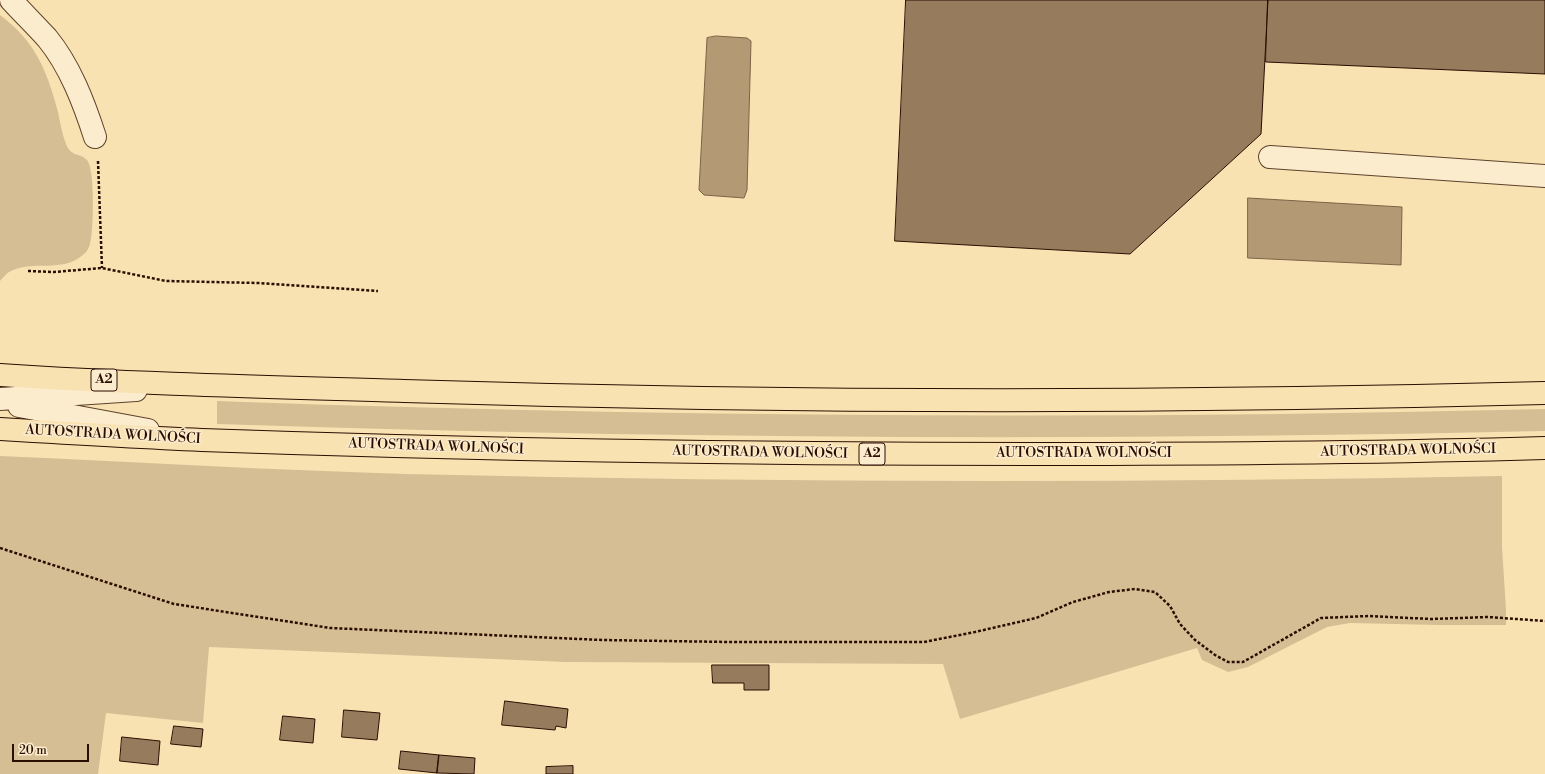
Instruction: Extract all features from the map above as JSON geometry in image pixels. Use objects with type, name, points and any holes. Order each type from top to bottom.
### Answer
[{"type":"highway","name":"A2","points":[[0,375],[209,385],[561,396],[798,400],[1206,400],[1545,393]]},
{"type":"highway","name":"AUTOSTRADA WOLNOŚCI","points":[[0,429],[200,440],[567,451],[802,454],[1179,454],[1439,451],[1545,448]]},
{"type":"street","points":[[11,0],[48,39],[61,60],[87,112],[95,137]]},
{"type":"street","points":[[1270,157],[1545,176]]},
{"type":"street","points":[[0,399],[209,385]]},
{"type":"street","points":[[0,403],[200,440]]},
{"type":"path","points":[[95,137],[100,193],[102,268]]},
{"type":"path","points":[[28,271],[54,272],[102,268],[166,282],[258,283],[378,291]]},
{"type":"path","points":[[0,548],[174,604],[330,628],[602,640],[728,642],[924,642],[1036,618],[1073,602],[1109,592],[1135,589],[1155,592],[1170,606],[1180,624],[1195,640],[1215,655],[1228,662],[1243,662],[1321,618],[1369,616],[1431,619],[1488,617],[1545,621]]},
{"type":"shaded area","points":[[0,15],[22,35],[31,46],[44,70],[54,97],[66,144],[73,153],[87,160],[90,165],[93,187],[93,214],[89,247],[85,253],[76,260],[57,265],[18,268],[9,272],[0,281]]},
{"type":"shaded area","points":[[716,36],[747,38],[751,41],[747,190],[744,198],[704,195],[699,190],[707,38]]},
{"type":"shaded area","points":[[1248,198],[1402,207],[1401,265],[1248,258]]},
{"type":"shaded area","points":[[217,401],[549,411],[1047,416],[1213,415],[1545,409],[1545,431],[1047,437],[881,437],[549,433],[217,424]]},
{"type":"shaded area","points":[[0,456],[407,474],[681,479],[1091,481],[1502,476],[1502,547],[1506,625],[1350,623],[1327,627],[1248,667],[1228,672],[1202,660],[1197,648],[960,719],[943,664],[565,662],[209,647],[203,723],[106,713],[98,774],[0,774]]},
{"type":"building","points":[[906,0],[1268,0],[1261,134],[1130,254],[895,241]]},
{"type":"building","points":[[1268,0],[1545,0],[1545,74],[1266,62]]},
{"type":"building","points":[[712,665],[769,665],[769,690],[744,690],[744,683],[713,683]]},
{"type":"building","points":[[505,701],[568,709],[566,728],[556,726],[555,730],[502,725]]},
{"type":"building","points":[[344,710],[380,713],[377,740],[342,737]]},
{"type":"building","points":[[283,716],[315,719],[313,743],[280,740]]},
{"type":"building","points":[[174,726],[203,729],[201,747],[171,744]]},
{"type":"building","points":[[122,737],[160,741],[158,765],[120,761]]},
{"type":"building","points":[[401,751],[439,755],[437,773],[399,769]]},
{"type":"building","points":[[439,755],[475,758],[474,774],[437,773]]},
{"type":"building","points":[[573,766],[573,774],[546,774],[546,767]]}]
